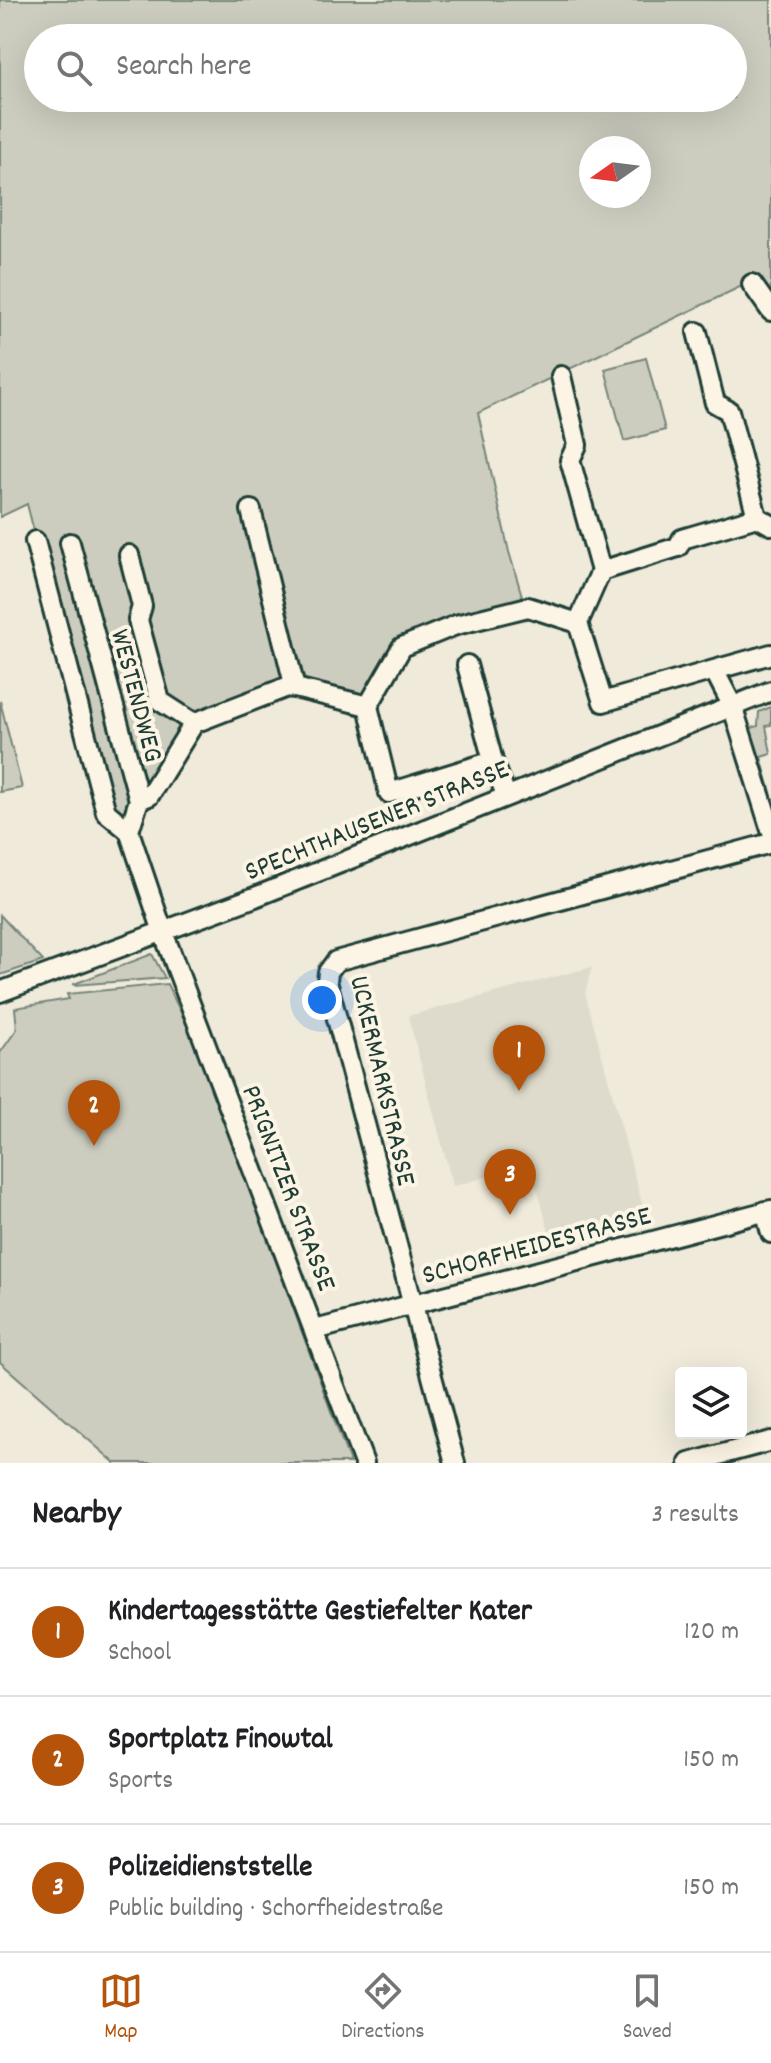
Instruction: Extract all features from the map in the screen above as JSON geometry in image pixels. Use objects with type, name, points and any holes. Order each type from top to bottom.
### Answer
[{"type":"street","points":[[752,284],[771,311]]},
{"type":"street","points":[[601,571],[678,547],[682,539],[764,521],[729,411],[715,403],[697,332]]},
{"type":"street","points":[[561,376],[577,445],[570,460],[601,571],[578,623],[603,702],[771,654]]},
{"type":"street","points":[[251,510],[295,688]]},
{"type":"street","points":[[35,541],[106,812],[129,831],[163,932]]},
{"type":"street","name":"WESTENDWEG","points":[[70,543],[139,800],[129,831]]},
{"type":"street","points":[[129,555],[142,606],[138,620],[160,701],[194,723]]},
{"type":"street","points":[[46,581],[77,572]]},
{"type":"street","points":[[493,761],[389,793],[368,706],[402,647],[456,625],[528,607],[578,623]]},
{"type":"street","points":[[467,665],[493,761],[506,795]]},
{"type":"street","points":[[714,670],[732,705],[771,830]]},
{"type":"street","points":[[139,800],[149,796],[194,723],[287,687],[368,706]]},
{"type":"street","name":"SPECHTHAUSENER STRASSE","points":[[0,992],[163,932],[771,691]]},
{"type":"street","name":"UCKERMARKSTRASSE","points":[[455,1463],[327,981],[328,972],[336,961],[771,843]]},
{"type":"street","name":"PRIGNITZER STRASSE","points":[[163,932],[364,1463]]},
{"type":"street","points":[[768,1211],[771,1233]]},
{"type":"street","name":"SCHORFHEIDESTRASSE","points":[[315,1330],[768,1211]]},
{"type":"street","points":[[689,1463],[771,1441]]},
{"type":"shaded area","points":[[0,0],[771,0],[771,304],[748,283],[478,413],[509,552],[525,606],[398,641],[363,698],[287,687],[194,723],[129,831],[106,812],[27,504],[0,517]]},
{"type":"shaded area","points":[[646,358],[665,430],[624,441],[605,369]]},
{"type":"shaded area","points":[[0,701],[22,788],[0,792]]},
{"type":"shaded area","points":[[771,707],[771,725],[766,726],[771,754],[761,757],[771,793],[771,809],[743,731],[758,726],[759,712]]},
{"type":"shaded area","points":[[0,915],[43,961],[0,975]]},
{"type":"shaded area","points":[[152,954],[165,978],[74,985],[74,984]]},
{"type":"shaded area","points":[[592,967],[585,993],[647,1222],[553,1247],[531,1165],[453,1186],[408,1016]]},
{"type":"shaded area","points":[[167,984],[197,1046],[350,1463],[115,1463],[0,1362],[0,1053],[17,1029],[15,1008],[69,999],[67,994]]},
{"type":"place","name":"Kindertagesstätte Gestiefelter Kater","points":[[519,1091]]},
{"type":"place","name":"Sportplatz Finowtal","points":[[94,1146]]},
{"type":"place","name":"Polizeidienststelle","points":[[510,1215]]}]
